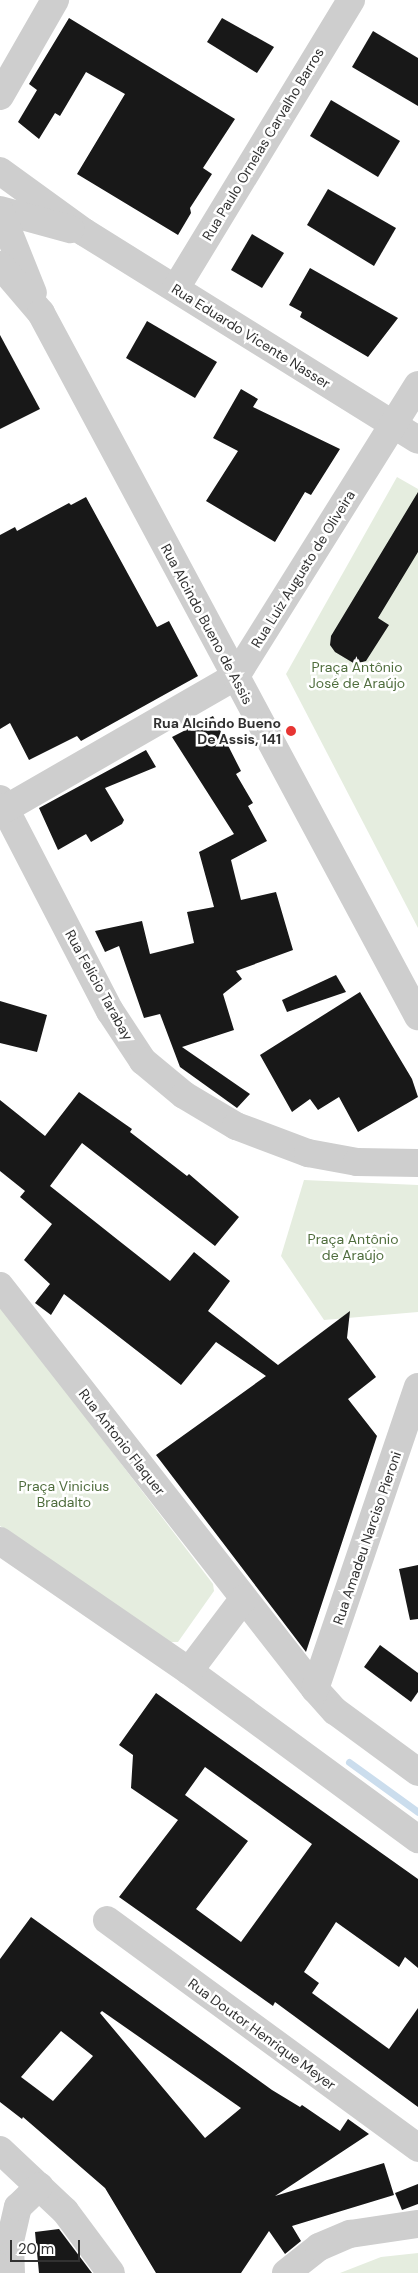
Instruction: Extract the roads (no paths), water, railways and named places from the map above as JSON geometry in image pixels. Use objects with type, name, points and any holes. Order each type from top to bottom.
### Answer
[{"type":"street","points":[[0,96],[55,0]]},
{"type":"street","name":"Rua Paulo Ornelas Carvalho Barros","points":[[176,288],[351,0]]},
{"type":"street","name":"Rua Eduardo Vicente Nasser","points":[[0,171],[84,232],[418,440]]},
{"type":"street","name":"Rua Eduardo Vicente Nasser","points":[[0,211],[84,232]]},
{"type":"street","name":"Rua Eduardo Vicente Nasser","points":[[0,211],[41,313]]},
{"type":"street","name":"Rua Alcindo Bueno de Assis","points":[[0,265],[41,313],[418,1016]]},
{"type":"street","name":"Rua Luiz Augusto de Oliveira","points":[[2,805],[236,676],[418,385]]},
{"type":"street","name":"Rua Felicio Tarabay","points":[[2,805],[110,1011],[143,1061],[184,1095],[236,1126],[308,1153],[357,1162],[418,1163]]},
{"type":"street","name":"Rua Antonio Flaquer","points":[[0,1286],[315,1689],[335,1711],[418,1772]]},
{"type":"street","name":"Rua Amadeu Narciso Pieroni","points":[[315,1689],[418,1387]]},
{"type":"street","points":[[0,1541],[189,1671],[418,1839]]},
{"type":"street","points":[[189,1671],[244,1598]]},
{"type":"street","name":"Rua Doutor Henrique Meyer","points":[[107,1920],[418,2148]]},
{"type":"street","points":[[0,2150],[40,2186],[88,2239],[111,2273]]},
{"type":"street","points":[[10,2273],[10,2241],[18,2207],[40,2186]]},
{"type":"street","points":[[286,2273],[319,2247],[350,2234],[418,2224]]},
{"type":"waterway","points":[[349,1762],[418,1812]]},
{"type":"place","name":"Rua Alcindo Bueno De Assis, 141","points":[[291,731]]},
{"type":"park label","name":"Praça Antônio José de Araújo","points":[[357,676]]},
{"type":"park label","name":"Praça Antônio de Araújo","points":[[353,1248]]},
{"type":"park label","name":"Praça Vinicius Bradalto","points":[[64,1494]]}]
